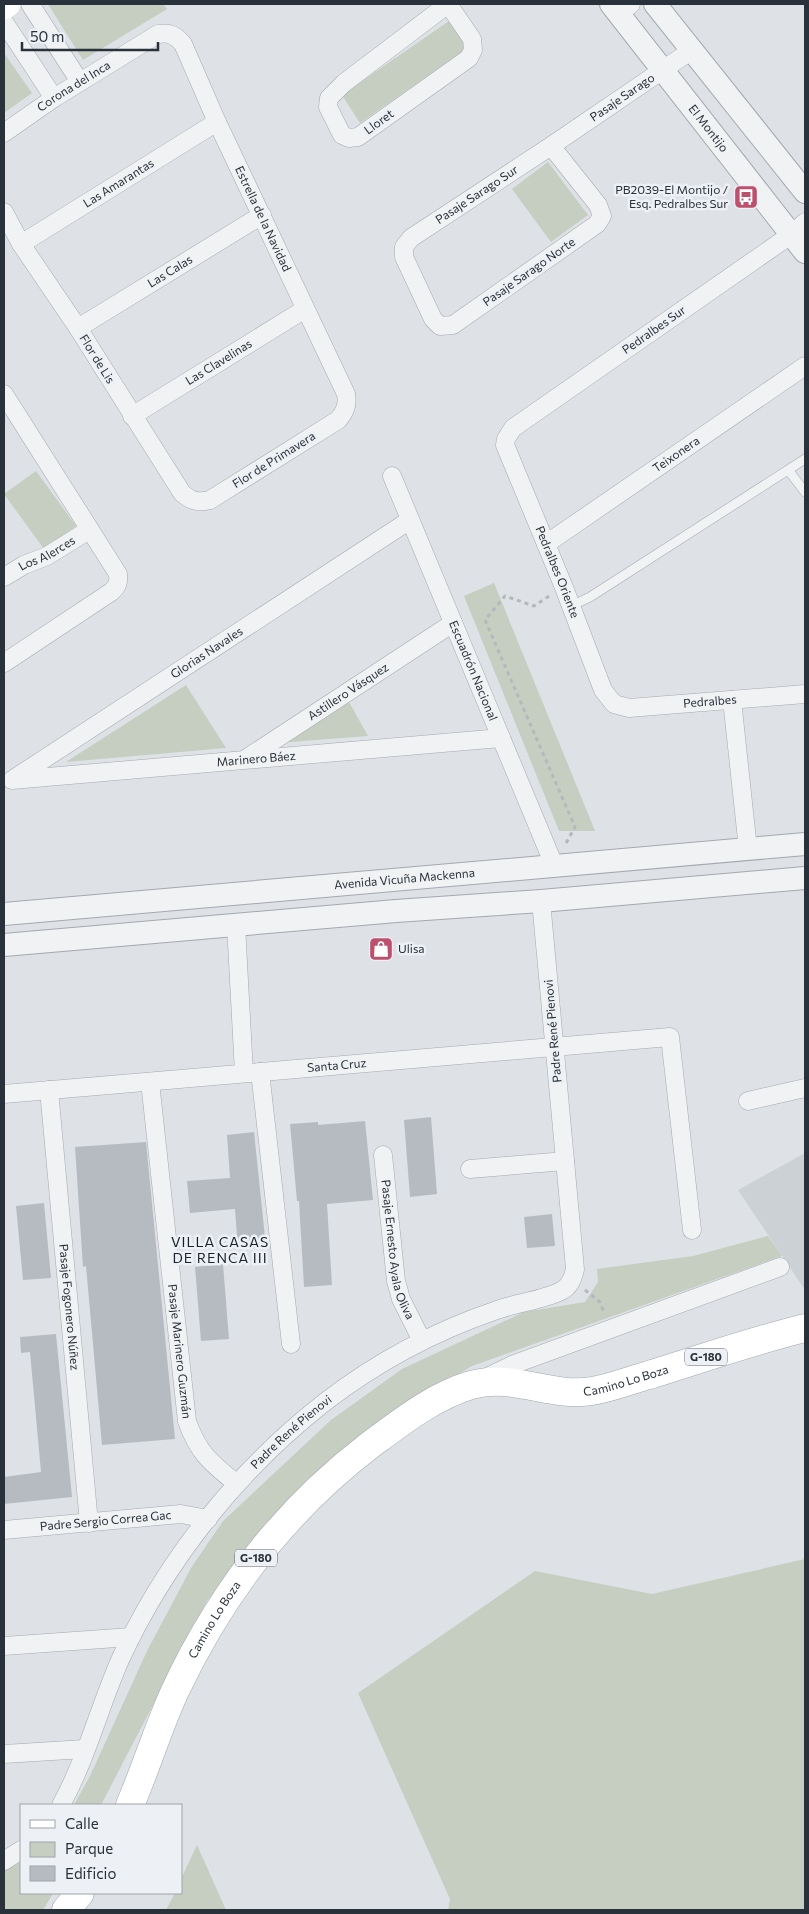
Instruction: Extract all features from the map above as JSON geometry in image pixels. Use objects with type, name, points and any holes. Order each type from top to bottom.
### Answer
[{"type":"main road","points":[[4,7],[8,4]]},
{"type":"main road","name":"Camino Lo Boza","points":[[130,1804],[174,1694],[189,1662],[226,1599],[272,1538],[318,1490],[362,1451],[414,1414],[440,1398],[472,1385],[505,1382],[522,1383],[566,1392],[594,1391],[734,1347],[805,1328]]},
{"type":"main road","points":[[66,1910],[79,1894]]},
{"type":"street","points":[[30,4],[80,82]]},
{"type":"street","name":"Lloret","points":[[448,4],[472,39],[473,50],[469,58],[358,136],[349,138],[342,135],[328,107],[329,98],[344,83],[448,4]]},
{"type":"street","points":[[655,4],[805,192]]},
{"type":"street","name":"El Montijo","points":[[620,7],[662,70],[798,228],[805,252]]},
{"type":"street","points":[[4,22],[54,98]]},
{"type":"street","name":"Corona del Inca","points":[[4,133],[54,98],[158,34],[172,34]]},
{"type":"street","name":"Estrella de la Navidad","points":[[172,34],[183,44],[346,394],[346,407]]},
{"type":"street","name":"Pasaje Sarago","points":[[552,146],[692,50]]},
{"type":"street","name":"Las Amarantas","points":[[20,244],[218,122]]},
{"type":"street","name":"Pasaje Sarago Norte","points":[[453,325],[597,224],[602,216],[598,205],[552,146]]},
{"type":"street","name":"Pasaje Sarago Sur","points":[[453,325],[440,326],[433,319],[404,257],[404,248],[411,238],[552,146]]},
{"type":"street","name":"Flor de Lis","points":[[4,212],[20,244],[78,328],[182,493],[195,502]]},
{"type":"street","name":"Las Calas","points":[[78,328],[262,215]]},
{"type":"street","name":"Pedralbes Sur","points":[[506,439],[513,428],[798,228]]},
{"type":"street","name":"Las Clavelinas","points":[[132,416],[306,309]]},
{"type":"street","name":"Teixonera","points":[[546,544],[805,366]]},
{"type":"street","points":[[4,394],[118,574],[116,588],[6,658]]},
{"type":"street","name":"Flor de Primavera","points":[[195,502],[210,500],[338,420],[346,407]]},
{"type":"street","name":"Pedralbes Oriente","points":[[506,439],[506,450],[563,585],[603,690],[614,704]]},
{"type":"street","name":"Escuadrón Nacional","points":[[392,476],[554,865]]},
{"type":"street","name":"Glorias Navales","points":[[8,783],[410,520]]},
{"type":"street","name":"Los Alerces","points":[[4,577],[15,569],[47,556],[89,530]]},
{"type":"street","name":"Astillero Vásquez","points":[[244,760],[453,623]]},
{"type":"street","name":"Pedralbes","points":[[614,704],[629,708],[805,694]]},
{"type":"street","points":[[732,700],[748,849]]},
{"type":"street","name":"Marinero Báez","points":[[8,783],[501,738]]},
{"type":"street","name":"Avenida Vicuña Mackenna","points":[[4,914],[805,844]]},
{"type":"street","points":[[632,860],[636,893]]},
{"type":"street","points":[[4,945],[805,878]]},
{"type":"street","points":[[395,880],[396,911]]},
{"type":"street","name":"Padre René Pienovi","points":[[60,1804],[131,1636],[168,1575],[208,1518],[265,1454],[326,1401],[388,1359],[422,1341],[498,1310],[561,1291],[571,1282],[575,1269],[541,901]]},
{"type":"street","points":[[236,925],[252,1073],[291,1344]]},
{"type":"street","name":"Santa Cruz","points":[[4,1094],[670,1037],[692,1230]]},
{"type":"street","name":"Pasaje Marinero Guzmán","points":[[150,1082],[187,1420],[192,1436],[210,1463],[237,1484]]},
{"type":"street","points":[[748,1101],[805,1088]]},
{"type":"street","name":"Pasaje Fogonero Núñez","points":[[48,1090],[89,1523]]},
{"type":"street","name":"Pasaje Ernesto Ayala Oliva","points":[[383,1155],[396,1281],[401,1298],[422,1341]]},
{"type":"street","points":[[470,1169],[565,1161]]},
{"type":"street","name":"Camino Lo Boza","points":[[472,1385],[512,1364],[780,1267]]},
{"type":"street","name":"Padre Sergio Correa Gac","points":[[4,1530],[181,1514],[208,1518]]},
{"type":"street","points":[[4,1646],[131,1636]]},
{"type":"street","points":[[4,1754],[85,1749]]},
{"type":"street","points":[[4,1861],[20,1851]]},
{"type":"lane","points":[[571,606],[590,597],[805,459]]},
{"type":"lane","points":[[789,471],[805,492]]},
{"type":"path","points":[[554,865],[575,827],[486,620],[505,596],[534,606],[563,585]]},
{"type":"path","points":[[571,1282],[589,1292],[600,1302],[608,1330]]},
{"type":"shaded area","points":[[805,1153],[805,1290],[738,1190]]},
{"type":"green space","points":[[48,4],[163,4],[167,9],[83,60]]},
{"type":"green space","points":[[449,21],[467,48],[360,123],[342,95]]},
{"type":"green space","points":[[4,53],[32,93],[4,113]]},
{"type":"green space","points":[[548,162],[588,215],[551,242],[512,189]]},
{"type":"green space","points":[[36,471],[76,526],[44,549],[4,494]]},
{"type":"green space","points":[[494,583],[595,831],[559,831],[464,596]]},
{"type":"green space","points":[[186,685],[226,748],[66,762]]},
{"type":"green space","points":[[349,702],[368,736],[278,743]]},
{"type":"green space","points":[[768,1236],[782,1256],[472,1366],[370,1427],[277,1516],[207,1601],[102,1804],[75,1804],[90,1776],[147,1651],[191,1568],[223,1521],[331,1420],[402,1369],[524,1312],[585,1302],[598,1282],[597,1269],[693,1256]]},
{"type":"green space","points":[[805,1559],[805,1910],[448,1910],[450,1899],[358,1693],[535,1571],[652,1594]]},
{"type":"green space","points":[[197,1845],[226,1910],[166,1910],[174,1894],[182,1894],[182,1877]]},
{"type":"green space","points":[[20,1863],[20,1894],[52,1894],[43,1910],[4,1910],[4,1871]]},
{"type":"building","points":[[431,1117],[437,1194],[410,1197],[404,1120]]},
{"type":"building","points":[[365,1121],[373,1200],[327,1204],[332,1285],[304,1287],[299,1201],[297,1201],[290,1124],[318,1122],[318,1125]]},
{"type":"building","points":[[254,1132],[266,1247],[238,1249],[235,1209],[190,1213],[187,1181],[230,1178],[227,1135]]},
{"type":"building","points":[[146,1142],[175,1439],[102,1445],[86,1266],[83,1267],[75,1147]]},
{"type":"building","points":[[44,1203],[51,1278],[23,1280],[16,1206]]},
{"type":"building","points":[[552,1214],[555,1246],[527,1248],[524,1217]]},
{"type":"building","points":[[223,1264],[229,1339],[201,1341],[195,1267]]},
{"type":"building","points":[[56,1334],[72,1497],[4,1504],[4,1477],[41,1472],[30,1352],[21,1353],[20,1337]]},
{"type":"place","name":"PB2039-El Montijo / Esq. Pedralbes Sur","points":[[746,197]]},
{"type":"place","name":"Ulisa","points":[[381,949]]},
{"type":"district","name":"VILLA CASAS DE RENCA III","points":[[220,1250]]}]
